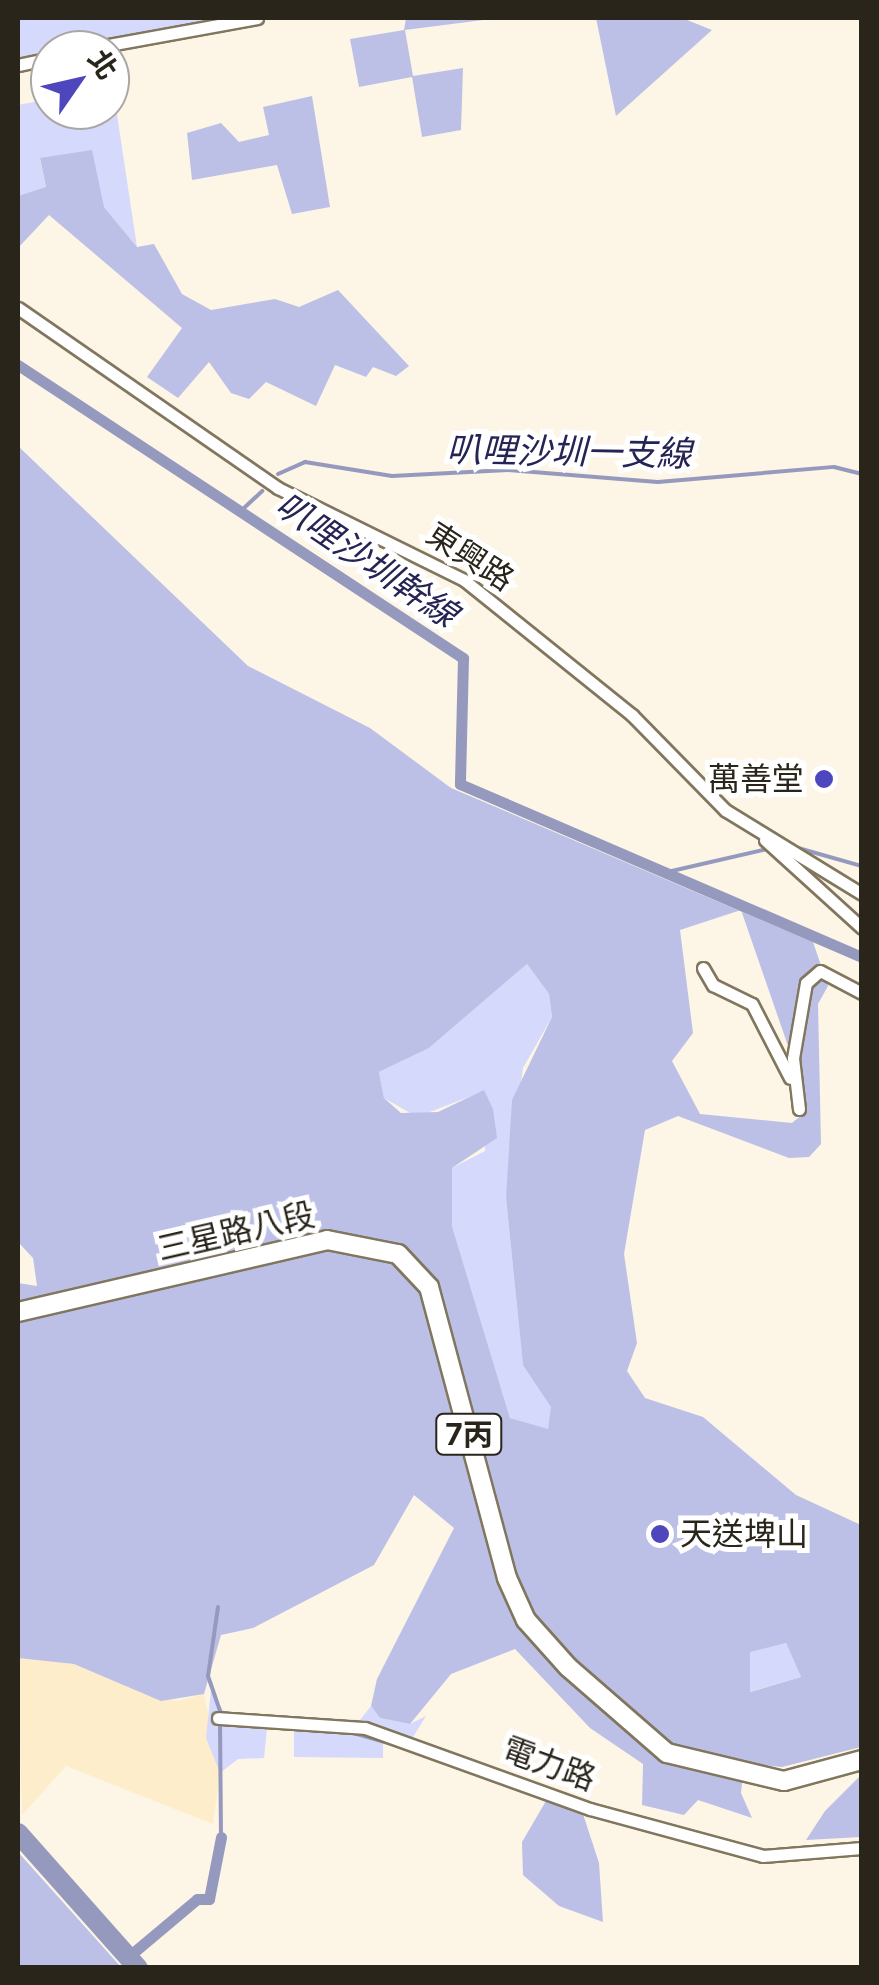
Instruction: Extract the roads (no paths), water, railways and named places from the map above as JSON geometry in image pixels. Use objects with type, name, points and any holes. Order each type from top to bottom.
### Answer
[{"type":"main road","name":"三星路八段","points":[[18,1312],[326,1240],[398,1254],[429,1287],[508,1578],[526,1620],[568,1666],[667,1753],[784,1780],[862,1760]]},
{"type":"street","points":[[130,41],[256,18]]},
{"type":"street","name":"東興路","points":[[18,308],[278,488],[464,580],[619,704],[759,835],[862,894]]},
{"type":"street","points":[[759,835],[862,928]]},
{"type":"street","points":[[704,968],[713,985],[752,1004],[796,1091]]},
{"type":"street","points":[[799,1109],[796,1091],[806,984],[820,971],[862,992]]},
{"type":"street","name":"電力路","points":[[218,1718],[365,1728],[590,1809],[763,1856],[862,1848]]},
{"type":"waterway","name":"叭哩沙圳幹線","points":[[18,365],[463,658],[460,784],[862,957]]},
{"type":"waterway","name":"叭哩沙圳一支線","points":[[278,474],[305,462],[392,476],[508,470],[658,482],[834,467],[862,474]]},
{"type":"waterway","name":"叭哩沙圳一支線","points":[[244,508],[262,491]]},
{"type":"waterway","points":[[784,844],[862,866]]},
{"type":"waterway","points":[[663,873],[771,848]]},
{"type":"waterway","points":[[218,1607],[208,1676],[221,1713]]},
{"type":"waterway","points":[[220,1723],[221,1837]]},
{"type":"waterway","points":[[350,1732],[399,1746]]},
{"type":"waterway","points":[[544,1798],[564,1806]]},
{"type":"waterway","points":[[18,1833],[138,1968]]},
{"type":"waterway","points":[[128,1957],[197,1899],[209,1899],[221,1837]]},
{"type":"place","name":"萬善堂","points":[[824,779]]},
{"type":"place","name":"天送埤山","points":[[660,1534]]}]
